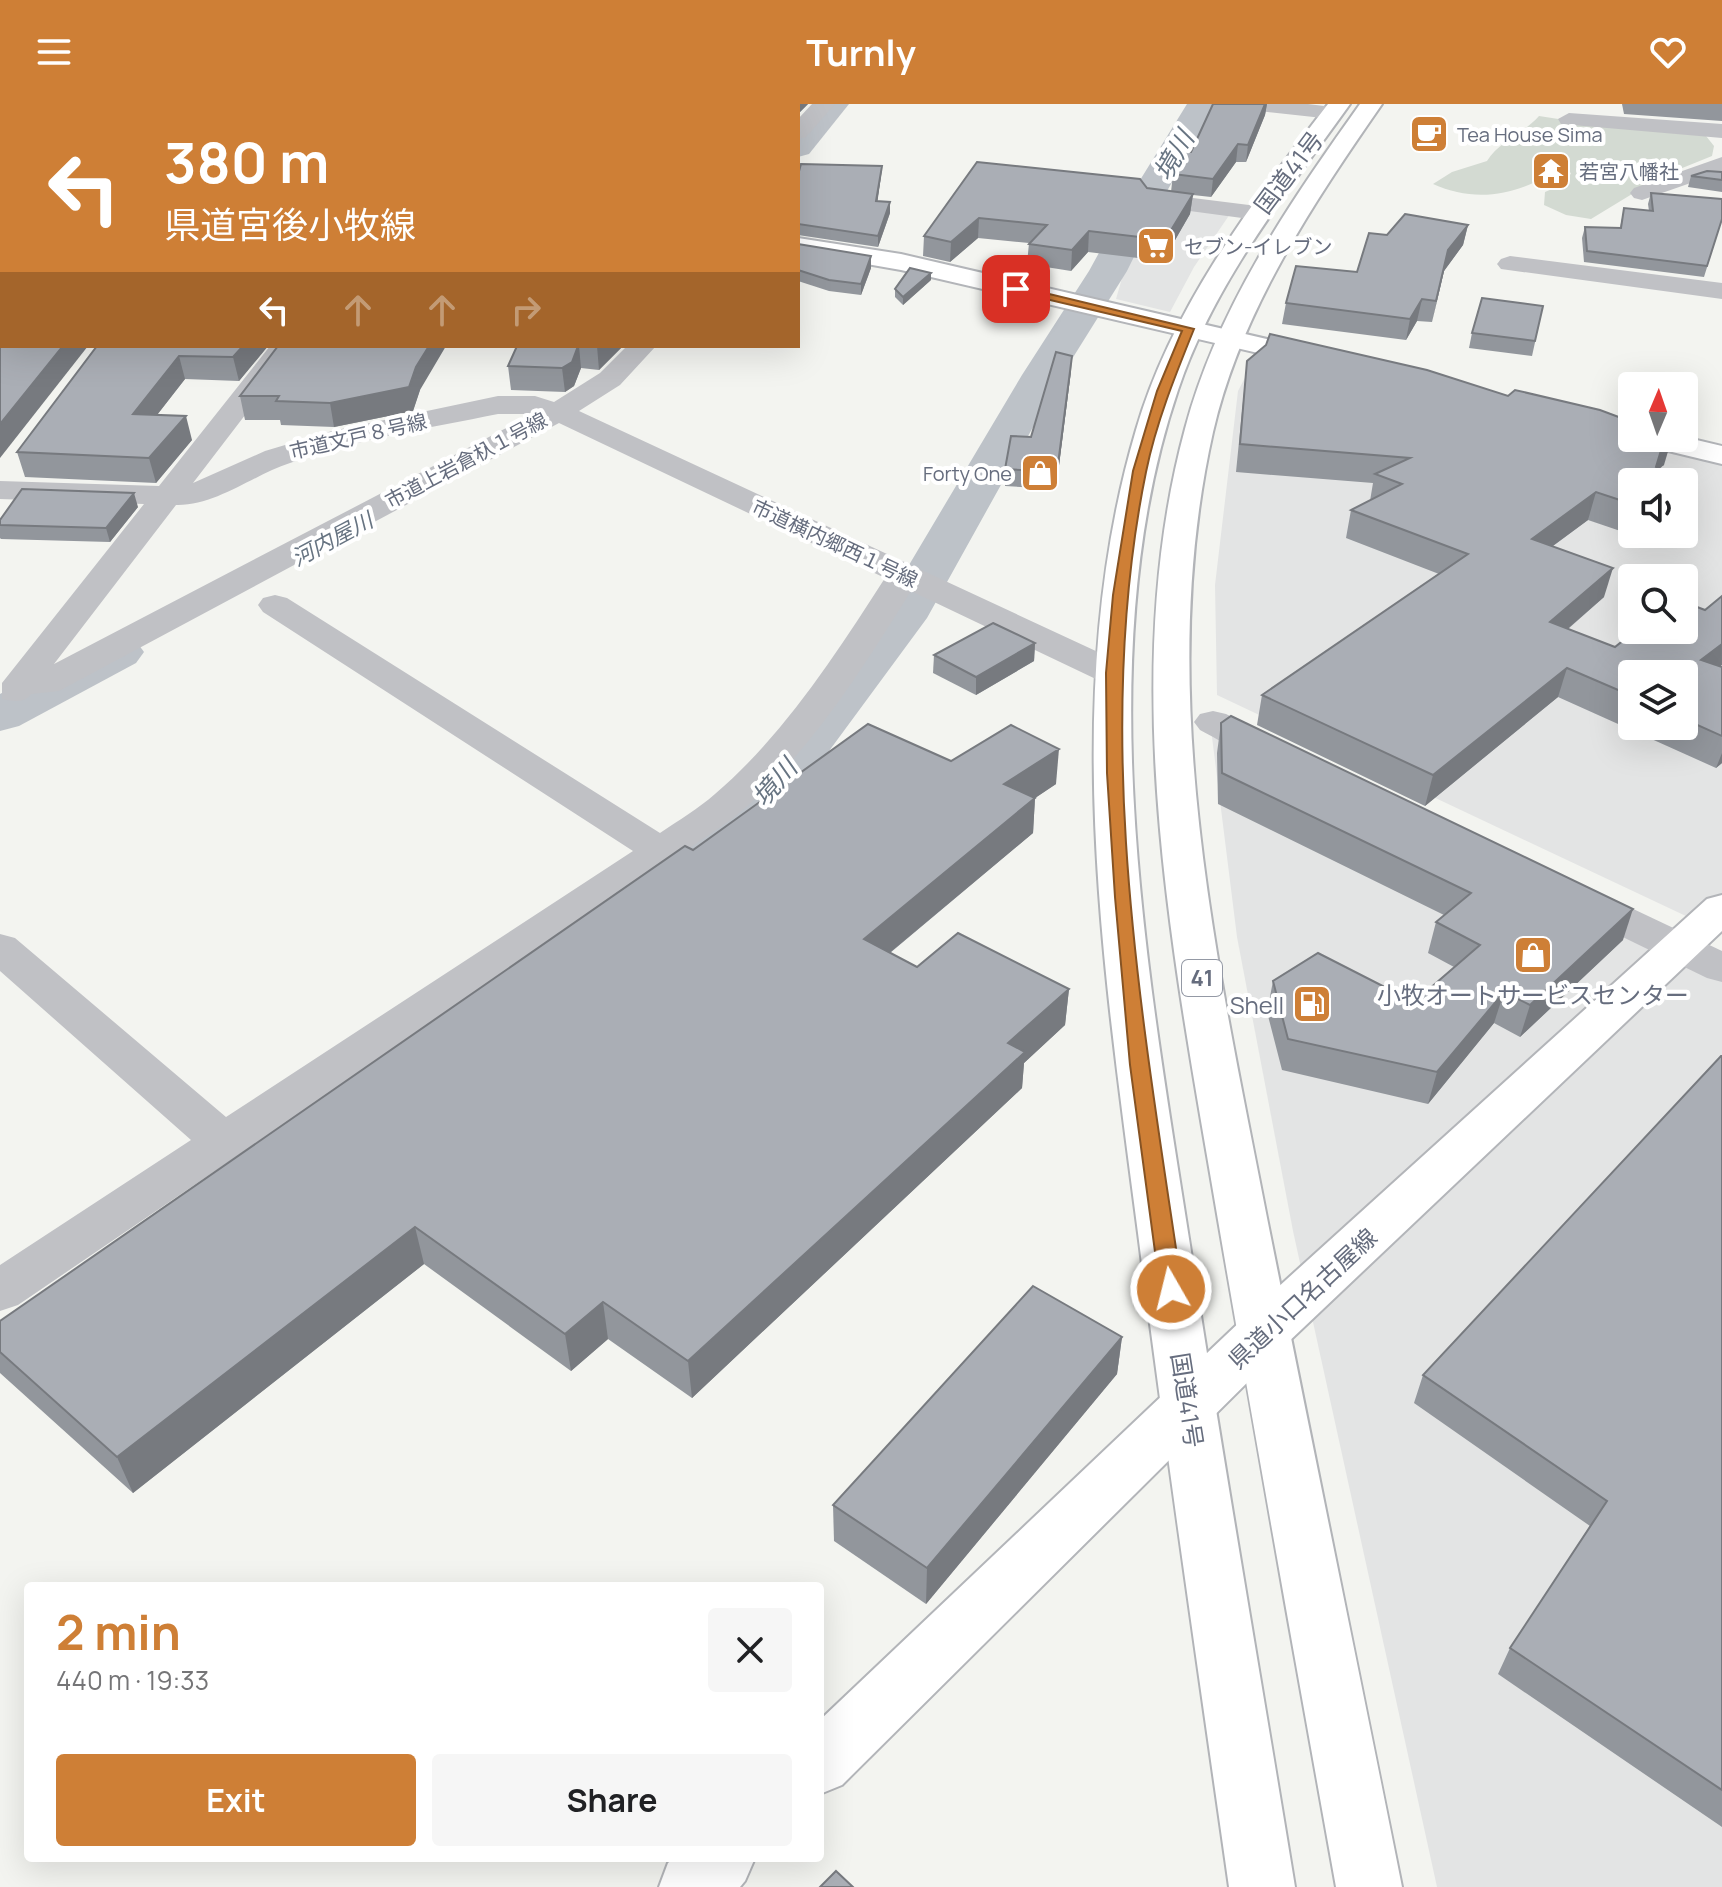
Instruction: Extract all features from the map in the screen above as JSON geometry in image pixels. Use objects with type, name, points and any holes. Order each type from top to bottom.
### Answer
[{"type":"main road","name":"国道41号","points":[[1347,107],[1257,213],[1209,334],[1200,426],[1186,485],[1172,583],[1170,682],[1183,863],[1239,1207],[1369,1887]]},
{"type":"main road","name":"国道41号","points":[[1262,1887],[1139,1065],[1118,842],[1113,673],[1121,583],[1140,471],[1163,391],[1274,252],[1347,107]]},
{"type":"main road","points":[[800,245],[901,262],[1354,368]]},
{"type":"main road","points":[[1698,449],[1722,455]]},
{"type":"main road","name":"県道小口名古屋線","points":[[824,1759],[1264,1332],[1722,908]]},
{"type":"main road","points":[[692,1887],[718,1862]]},
{"type":"street","points":[[800,130],[824,104]]},
{"type":"street","points":[[1250,104],[1347,107]]},
{"type":"street","points":[[1569,119],[1720,133],[1719,104]]},
{"type":"street","points":[[1690,198],[1642,193],[1722,164]]},
{"type":"street","points":[[1153,200],[1257,213]]},
{"type":"street","points":[[1510,264],[1722,291]]},
{"type":"street","points":[[11,693],[282,348]]},
{"type":"street","name":"市道上岩倉杁１号線","points":[[11,693],[46,683],[558,412],[610,379],[640,348]]},
{"type":"street","name":"市道文戸８号線","points":[[0,487],[166,497],[198,494],[276,457],[332,440],[498,405],[535,405],[558,412]]},
{"type":"street","name":"市道横内郷西１号線","points":[[558,412],[1113,673]]},
{"type":"street","points":[[0,487],[19,459]]},
{"type":"street","points":[[0,1291],[661,851],[734,799],[774,757],[882,612],[904,575]]},
{"type":"street","points":[[275,605],[661,851]]},
{"type":"street","points":[[1213,722],[1312,770]]},
{"type":"street","points":[[1539,880],[1722,968]]},
{"type":"street","points":[[0,948],[225,1143]]},
{"type":"shaded area","points":[[1539,116],[1610,127],[1706,136],[1714,146],[1712,156],[1660,177],[1591,219],[1566,215],[1544,205],[1545,192],[1566,183],[1571,173],[1560,167],[1536,164],[1533,183],[1496,194],[1470,194],[1433,184],[1452,172],[1487,161],[1498,148]]},
{"type":"shaded area","points":[[1161,203],[1232,211],[1194,267],[1170,312],[1116,299],[1129,254]]},
{"type":"shaded area","points":[[1260,349],[1618,433],[1618,452],[1697,452],[1722,458],[1722,933],[1217,695],[1215,585],[1238,391]]},
{"type":"shaded area","points":[[1211,729],[1722,977],[1722,1887],[1437,1887],[1293,1231],[1237,937]]},
{"type":"building","points":[[1213,104],[1265,104],[1248,145],[1238,144],[1213,179],[1173,174],[1186,152],[1191,152]]},
{"type":"building","points":[[977,162],[1140,179],[1147,188],[1193,194],[1165,240],[1089,231],[1072,250],[1029,244],[1047,225],[979,218],[951,242],[924,236]]},
{"type":"building","points":[[801,164],[882,166],[876,201],[890,202],[878,236],[800,224]]},
{"type":"building","points":[[1707,171],[1722,172],[1722,180],[1691,176]]},
{"type":"building","points":[[1651,193],[1722,199],[1722,219],[1707,266],[1587,251],[1585,227],[1621,228],[1624,208],[1653,211]]},
{"type":"building","points":[[1405,214],[1468,225],[1448,250],[1436,301],[1422,299],[1410,319],[1286,303],[1296,266],[1357,272],[1369,233],[1387,235]]},
{"type":"building","points":[[800,244],[871,256],[861,284],[829,280],[800,271]]},
{"type":"building","points":[[910,268],[931,273],[903,297],[895,289]]},
{"type":"building","points":[[1482,298],[1543,306],[1535,341],[1472,333]]},
{"type":"building","points":[[1270,334],[1427,370],[1508,396],[1515,390],[1600,410],[1618,417],[1618,452],[1661,452],[1656,467],[1659,468],[1618,468],[1618,499],[1596,492],[1532,539],[1613,568],[1550,622],[1615,647],[1619,644],[1698,644],[1698,607],[1705,610],[1722,596],[1722,644],[1701,660],[1722,667],[1722,736],[1698,725],[1698,660],[1618,660],[1618,690],[1567,668],[1433,775],[1262,695],[1468,554],[1351,510],[1402,484],[1375,474],[1410,458],[1240,444],[1247,361],[1266,345]]},
{"type":"building","points":[[0,348],[61,348],[0,424]]},
{"type":"building","points":[[95,348],[241,348],[233,357],[179,356],[133,414],[186,416],[149,458],[17,452]]},
{"type":"building","points":[[276,348],[428,348],[409,387],[330,403],[276,401],[279,396],[240,396]]},
{"type":"building","points":[[516,348],[577,348],[572,362],[562,368],[508,366]]},
{"type":"building","points":[[1056,352],[1072,356],[1057,472],[1005,469],[1011,436],[1031,437]]},
{"type":"building","points":[[22,489],[134,493],[106,528],[0,525],[0,520]]},
{"type":"building","points":[[993,623],[1035,643],[976,677],[934,655]]},
{"type":"building","points":[[1231,716],[1633,909],[1530,1005],[1504,992],[1437,1072],[1288,1039],[1273,981],[1318,953],[1414,1002],[1480,945],[1436,922],[1471,893],[1222,773],[1221,723]]},
{"type":"building","points":[[868,724],[951,761],[1011,725],[1059,749],[1004,784],[1035,798],[864,939],[917,967],[958,933],[1069,989],[1008,1043],[1025,1052],[688,1361],[603,1302],[565,1334],[415,1227],[117,1457],[0,1352],[0,1321],[685,846],[693,850]]},
{"type":"building","points":[[1721,1056],[1722,1790],[1510,1648],[1607,1501],[1423,1375]]},
{"type":"building","points":[[1033,1286],[1122,1337],[927,1568],[833,1505]]},
{"type":"building","points":[[836,1871],[853,1887],[820,1887]]},
{"type":"waterway","name":"河内屋川","points":[[800,145],[834,104]]},
{"type":"waterway","name":"境川","points":[[682,860],[742,819],[784,773],[909,607],[1042,375],[1108,271],[1146,198],[1202,104]]},
{"type":"waterway","name":"河内屋川","points":[[0,715],[118,652]]},
{"type":"place","name":"Tea House Sima","points":[[1429,134]]},
{"type":"place","name":"若宮八幡社","points":[[1551,171]]},
{"type":"place","name":"セブン-イレブン","points":[[1156,246]]},
{"type":"place","name":"Forty One","points":[[1040,473]]},
{"type":"place","name":"小牧オートサービスセンター","points":[[1533,955]]},
{"type":"place","name":"Shell","points":[[1312,1004]]},
{"type":"route","points":[[1016,289],[1188,329],[1175,356],[1150,429],[1140,471],[1126,545],[1113,673],[1118,842],[1123,897],[1139,1065],[1171,1289]]}]
